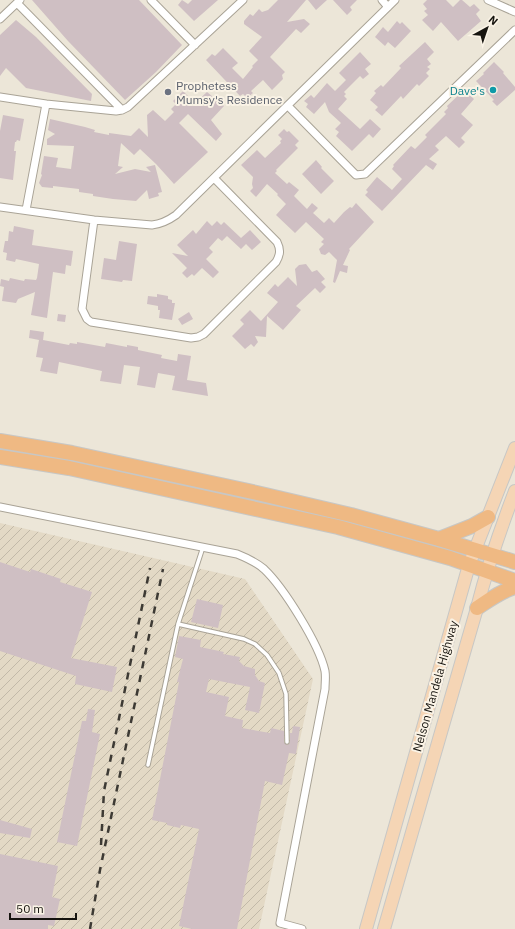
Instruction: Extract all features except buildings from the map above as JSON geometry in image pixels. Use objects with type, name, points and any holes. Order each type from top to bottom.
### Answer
[{"type":"highway","points":[[0,441],[72,453],[351,515],[475,549],[515,562]]},
{"type":"highway","points":[[0,456],[77,470],[323,524],[442,556],[515,581]]},
{"type":"highway","points":[[439,539],[468,528],[488,517]]},
{"type":"highway","points":[[477,608],[504,590],[515,587]]},
{"type":"main road","name":"Nelson Mandela Highway","points":[[366,929],[469,565],[515,448]]},
{"type":"main road","name":"Nelson Mandela Highway","points":[[384,929],[492,554],[515,491]]},
{"type":"street","points":[[151,0],[195,45]]},
{"type":"street","points":[[0,96],[46,104],[116,111],[122,110],[128,107],[243,0]]},
{"type":"street","points":[[382,0],[388,7]]},
{"type":"street","points":[[0,209],[26,210],[94,220],[158,224],[176,215],[395,0]]},
{"type":"street","points":[[488,0],[515,12]]},
{"type":"street","points":[[0,19],[18,2],[122,110]]},
{"type":"street","points":[[288,106],[356,175],[365,174],[515,30]]},
{"type":"street","points":[[26,210],[46,104]]},
{"type":"street","points":[[94,220],[82,309],[87,319],[92,322],[191,338],[198,337],[204,334],[276,262],[279,258],[280,252],[280,247],[277,242],[214,178]]},
{"type":"street","points":[[0,507],[237,554],[251,560],[264,570],[294,608],[317,652],[325,672],[325,689],[279,926],[302,929]]},
{"type":"lane","points":[[148,765],[178,624],[203,547]]},
{"type":"lane","points":[[178,624],[244,639],[255,644],[267,655],[280,673],[286,694],[287,742]]},
{"type":"shaded area","points":[[0,523],[245,579],[313,679],[259,929],[0,929]]},
{"type":"railway","points":[[101,845],[104,791],[150,568]]},
{"type":"railway","points":[[90,929],[100,870],[163,569]]},
{"type":"place","name":"Dave's","points":[[493,90]]},
{"type":"place","name":"Prophetess Mumsy's Residence","points":[[168,92]]}]
